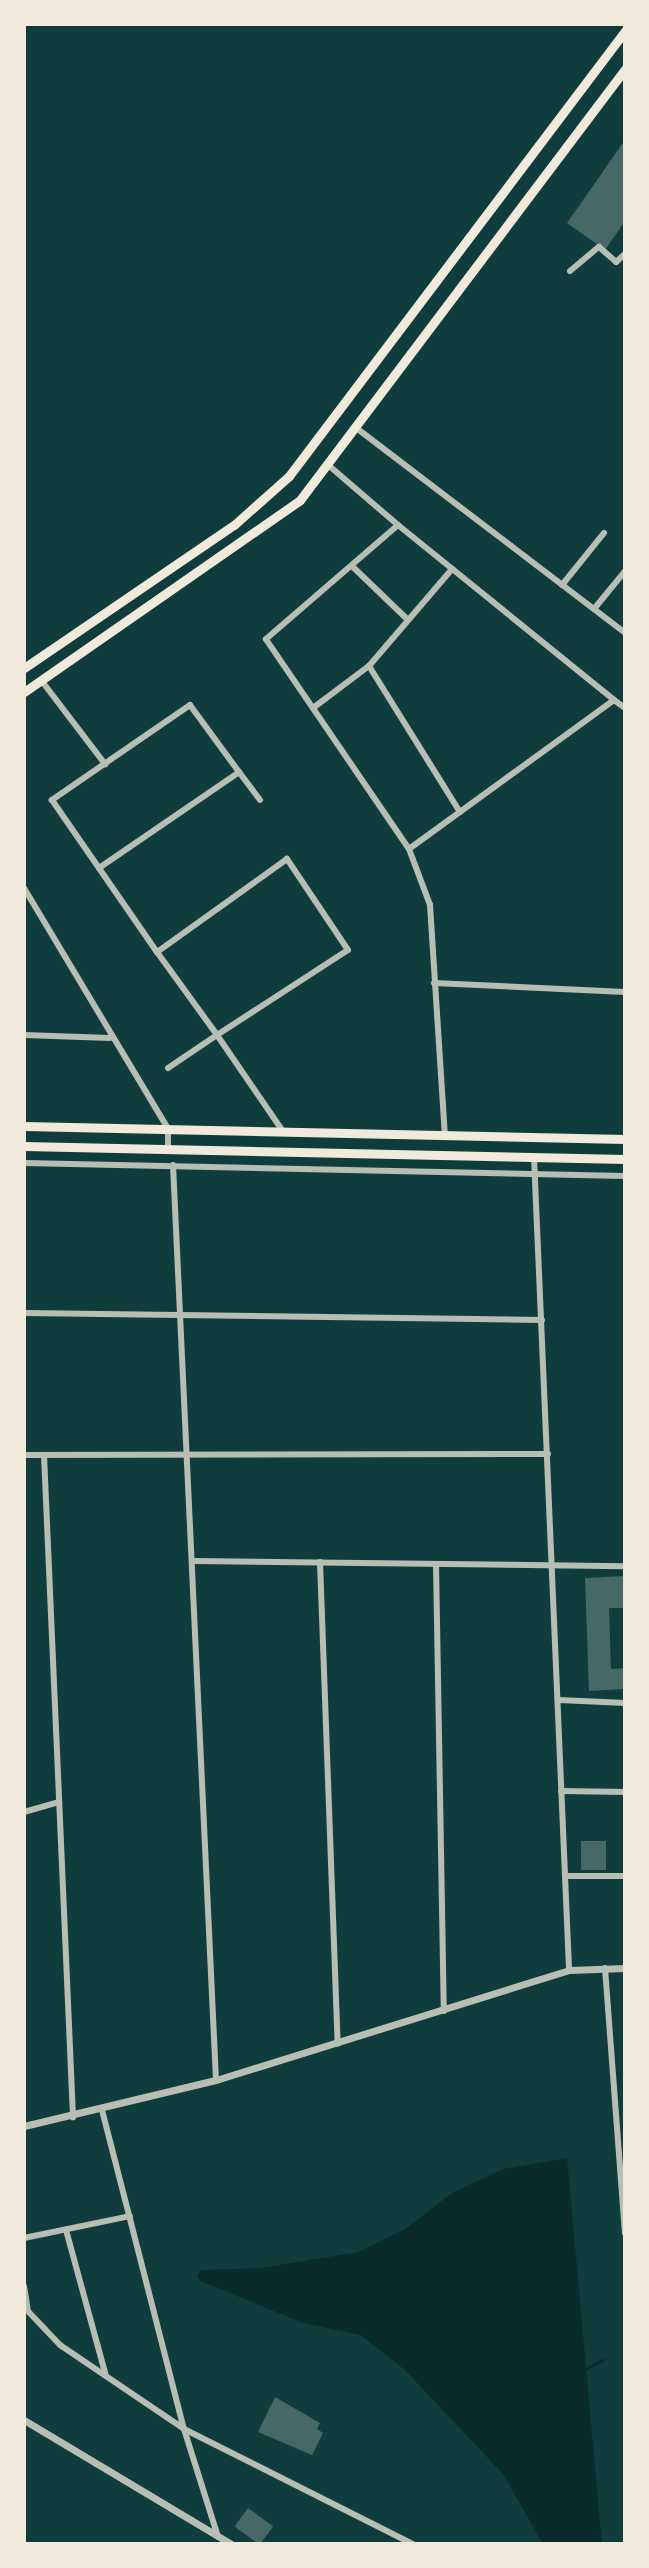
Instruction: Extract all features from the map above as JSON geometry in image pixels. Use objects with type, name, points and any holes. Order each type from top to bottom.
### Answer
[{"type":"main road","points":[[24,668],[234,525],[289,476],[625,31]]},
{"type":"main road","points":[[24,692],[300,500],[625,69]]},
{"type":"main road","points":[[125,599],[138,612]]},
{"type":"main road","points":[[24,1126],[625,1139]]},
{"type":"main road","points":[[24,1146],[625,1159]]},
{"type":"street","points":[[570,271],[599,247],[616,262],[625,254]]},
{"type":"street","points":[[355,427],[625,633]]},
{"type":"street","points":[[327,464],[625,708]]},
{"type":"street","points":[[398,525],[354,568],[266,639],[409,849],[430,905],[445,1135]]},
{"type":"street","points":[[562,585],[604,533]]},
{"type":"street","points":[[354,568],[408,620]]},
{"type":"street","points":[[313,708],[369,666],[452,569]]},
{"type":"street","points":[[594,609],[625,571]]},
{"type":"street","points":[[369,666],[460,812]]},
{"type":"street","points":[[41,680],[105,764]]},
{"type":"street","points":[[409,849],[614,700]]},
{"type":"street","points":[[260,800],[190,705],[52,800],[284,1133]]},
{"type":"street","points":[[99,868],[239,772]]},
{"type":"street","points":[[157,952],[287,859],[348,950],[168,1068]]},
{"type":"street","points":[[24,888],[110,1038],[168,1129],[168,1148]]},
{"type":"street","points":[[434,983],[625,992]]},
{"type":"street","points":[[24,1035],[110,1038]]},
{"type":"street","points":[[534,1157],[561,1791],[568,1876],[569,1970]]},
{"type":"street","points":[[24,1163],[625,1176]]},
{"type":"street","points":[[173,1165],[195,1561],[216,2080]]},
{"type":"street","points":[[24,1313],[542,1320]]},
{"type":"street","points":[[24,1455],[548,1454]]},
{"type":"street","points":[[44,1455],[73,2117]]},
{"type":"street","points":[[195,1561],[625,1566]]},
{"type":"street","points":[[320,1562],[338,2044]]},
{"type":"street","points":[[436,1564],[444,2011]]},
{"type":"street","points":[[559,1700],[625,1703]]},
{"type":"street","points":[[561,1791],[625,1792]]},
{"type":"street","points":[[24,1812],[59,1802]]},
{"type":"street","points":[[568,1876],[625,1876]]},
{"type":"street","points":[[605,1968],[625,2233]]},
{"type":"street","points":[[24,2126],[73,2117],[216,2080],[569,1970],[625,1968]]},
{"type":"street","points":[[102,2110],[184,2429],[218,2537]]},
{"type":"street","points":[[614,2115],[625,2115]]},
{"type":"street","points":[[24,2238],[130,2216]]},
{"type":"street","points":[[66,2230],[106,2376]]},
{"type":"street","points":[[24,2286],[26,2309],[60,2345],[184,2429],[413,2544]]},
{"type":"street","points":[[24,2420],[231,2544]]},
{"type":"water","points":[[567,2158],[602,2544],[543,2544],[503,2474],[404,2369],[360,2335],[303,2323],[200,2281],[197,2275],[201,2270],[261,2268],[359,2252],[405,2229],[452,2193],[503,2169]]},
{"type":"building","points":[[625,140],[625,221],[605,250],[567,223]]},
{"type":"building","points":[[625,1576],[625,1608],[609,1608],[611,1669],[625,1668],[625,1689],[589,1691],[585,1578]]},
{"type":"building","points":[[581,1841],[606,1841],[606,1870],[581,1870]]},
{"type":"building","points":[[275,2397],[320,2423],[317,2429],[323,2433],[312,2455],[258,2432]]},
{"type":"building","points":[[248,2508],[273,2526],[260,2544],[234,2527]]},
{"type":"waterway","points":[[585,2369],[603,2360]]}]
